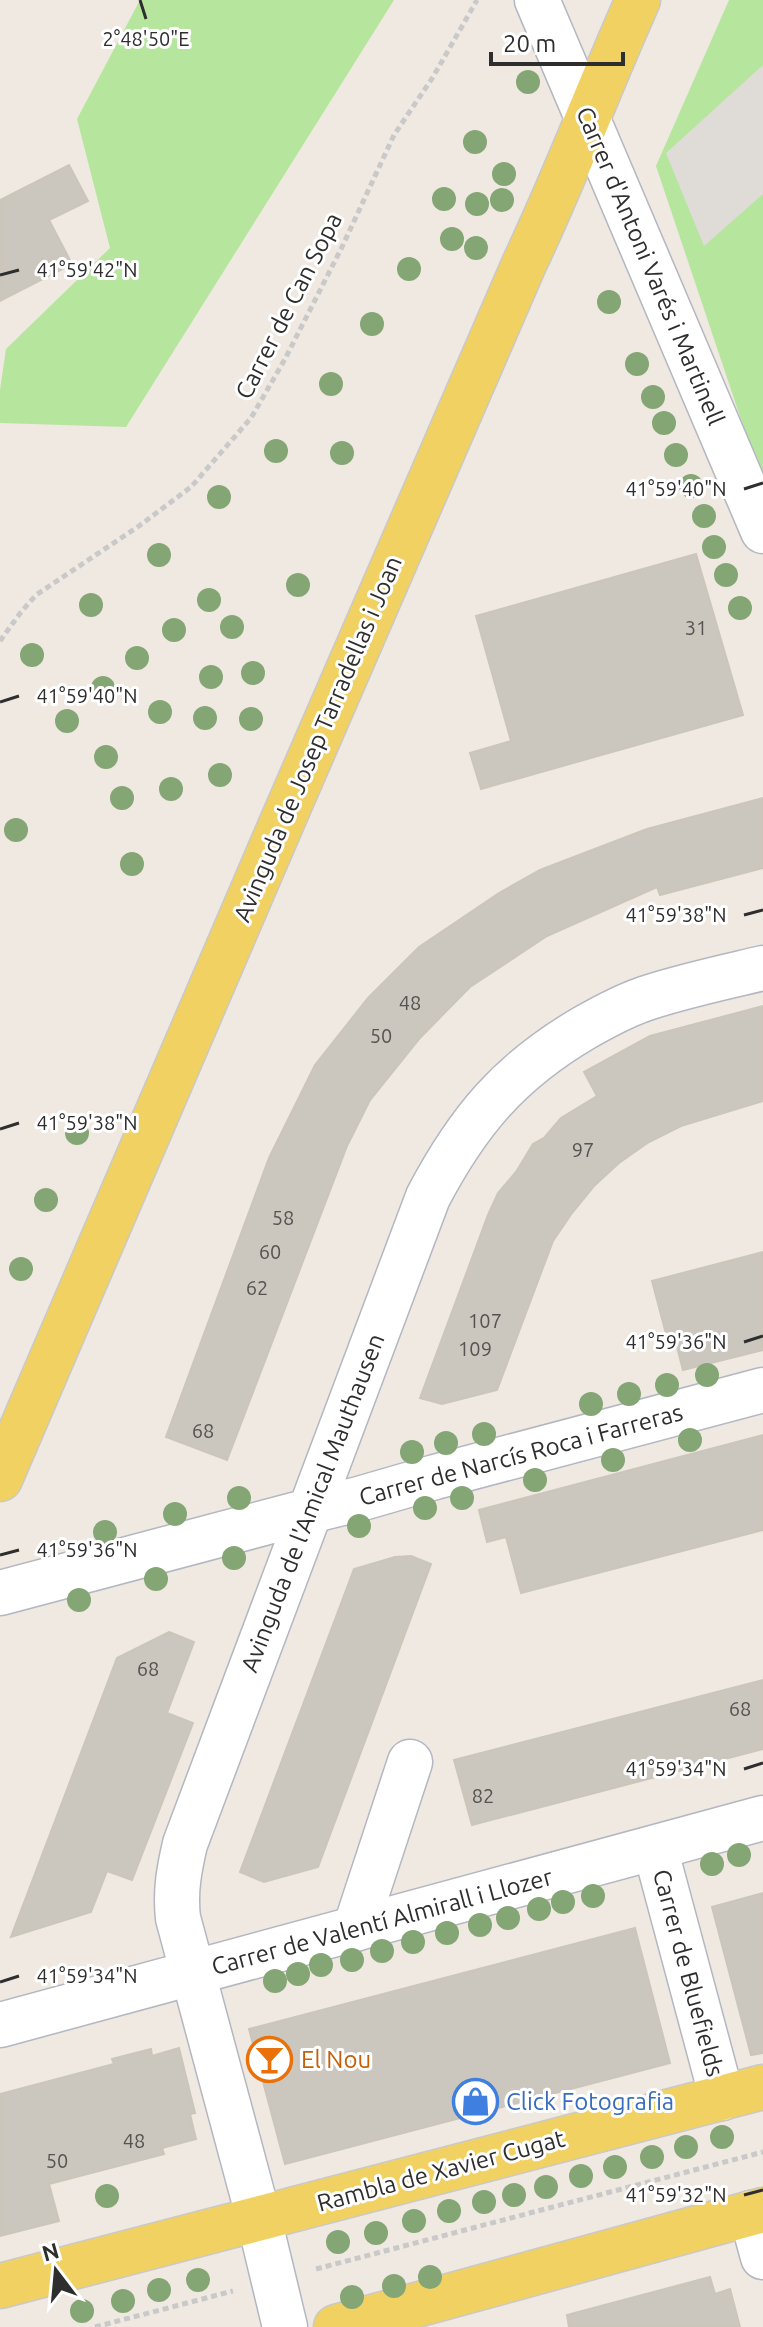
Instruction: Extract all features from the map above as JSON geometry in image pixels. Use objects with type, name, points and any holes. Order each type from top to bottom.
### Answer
[{"type":"main road","name":"Avinguda de Josep Tarradellas i Joan","points":[[0,1479],[638,0]]},
{"type":"main road","name":"Rambla de Xavier Cugat","points":[[0,2286],[742,2093]]},
{"type":"main road","points":[[336,2327],[757,2211]]},
{"type":"street","name":"Carrer d'Antoni Varés i Martinell","points":[[537,0],[763,531]]},
{"type":"street","name":"Avinguda de l'Amical Mauthausen","points":[[259,2219],[178,1918],[177,1878],[185,1844],[428,1197],[448,1159],[499,1092],[529,1064],[608,1014],[648,997],[763,968]]},
{"type":"street","name":"Carrer de Narcís Roca i Farreras","points":[[0,1593],[763,1390]]},
{"type":"street","points":[[355,1929],[410,1762]]},
{"type":"street","name":"Carrer de Valentí Almirall i Llozer","points":[[0,2025],[763,1818]]},
{"type":"street","name":"Carrer de Bluefields","points":[[655,1848],[742,2093]]},
{"type":"street","points":[[757,2211],[763,2257]]},
{"type":"street","points":[[259,2219],[285,2327]]},
{"type":"path","name":"Carrer de Can Sopa","points":[[0,641],[36,595],[191,487],[251,418],[342,247],[394,135],[433,77],[477,0]]},
{"type":"path","points":[[95,2327],[763,2152]]},
{"type":"green space","points":[[140,0],[394,0],[126,427],[0,423],[0,390],[6,349],[110,248],[77,119]]},
{"type":"green space","points":[[729,0],[763,0],[763,485],[656,166]]},
{"type":"shaded area","points":[[763,65],[763,194],[704,246],[666,153]]},
{"type":"building","points":[[69,165],[88,201],[49,220],[72,264],[0,301],[0,200]]},
{"type":"building","points":[[696,554],[743,715],[481,789],[470,753],[511,741],[476,616]]},
{"type":"building","points":[[763,798],[763,868],[660,895],[657,887],[547,936],[470,987],[419,1039],[370,1100],[347,1146],[227,1460],[166,1437],[269,1158],[315,1065],[368,998],[419,947],[499,893],[540,870],[647,829]]},
{"type":"building","points":[[763,1006],[763,1101],[681,1126],[649,1142],[619,1163],[594,1186],[553,1241],[497,1390],[442,1404],[420,1398],[498,1193],[516,1172],[533,1144],[544,1138],[561,1118],[597,1096],[584,1072],[650,1036]]},
{"type":"building","points":[[763,1252],[763,1350],[683,1370],[676,1343],[669,1345],[652,1281]]},
{"type":"building","points":[[763,1435],[763,1530],[521,1593],[506,1537],[487,1542],[479,1510]]},
{"type":"building","points":[[411,1556],[431,1564],[318,1867],[264,1882],[240,1872],[354,1569],[395,1557]]},
{"type":"building","points":[[169,1632],[194,1642],[167,1713],[193,1723],[132,1880],[107,1871],[91,1912],[11,1937],[117,1658]]},
{"type":"building","points":[[763,1680],[763,1749],[472,1825],[454,1760]]},
{"type":"building","points":[[763,1893],[763,2053],[751,2055],[712,1907]]},
{"type":"building","points":[[635,1928],[670,2063],[285,2164],[249,2029]]},
{"type":"building","points":[[179,2048],[195,2113],[190,2114],[196,2139],[162,2148],[164,2154],[49,2184],[59,2221],[0,2236],[0,2094],[114,2064],[112,2059],[151,2049],[152,2056]]},
{"type":"building","points":[[710,2277],[715,2294],[730,2289],[740,2327],[569,2327],[567,2315]]},
{"type":"place","name":"El Nou","points":[[270,2060]]},
{"type":"place","name":"Click Fotografia","points":[[475,2102]]}]
